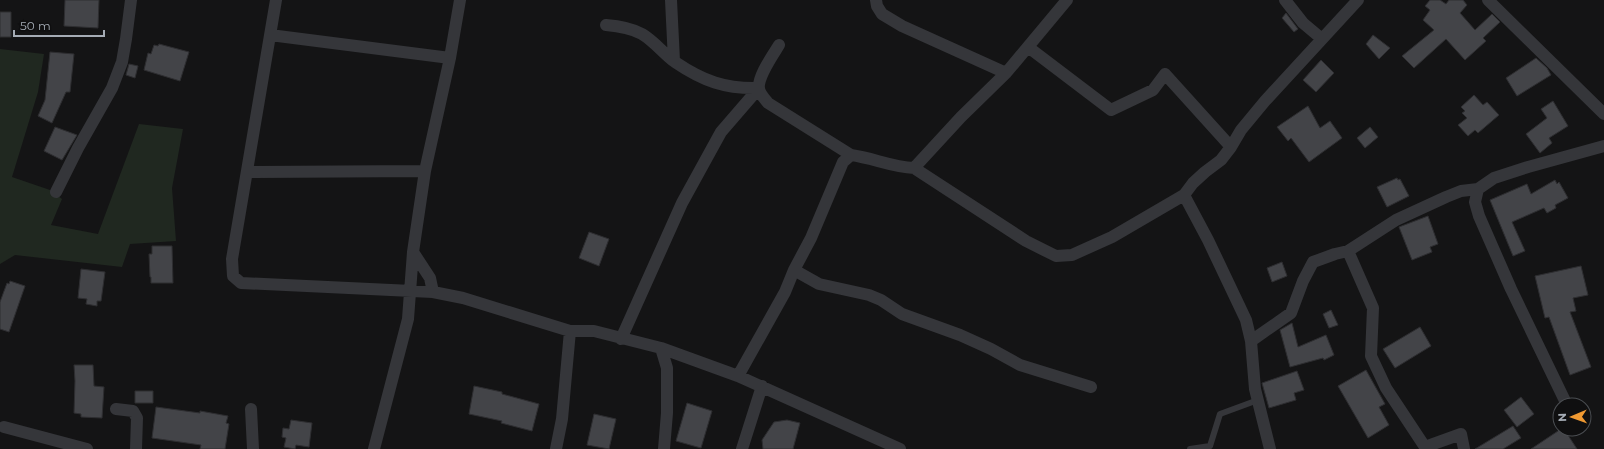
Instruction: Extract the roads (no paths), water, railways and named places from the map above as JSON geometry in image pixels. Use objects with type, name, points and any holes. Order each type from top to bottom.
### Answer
[{"type":"street","points":[[56,192],[78,148],[112,88],[122,62],[131,0]]},
{"type":"street","points":[[276,0],[232,259],[233,276],[241,283],[433,292],[463,298],[570,331],[594,331],[661,348],[762,386],[900,449]]},
{"type":"street","points":[[374,449],[408,319],[413,252],[425,171],[450,58],[460,0]]},
{"type":"street","points":[[671,0],[674,61]]},
{"type":"street","points":[[876,0],[877,6],[882,14],[902,26],[1006,73]]},
{"type":"street","points":[[914,168],[961,117],[1006,73],[1067,0]]},
{"type":"street","points":[[1286,0],[1303,23],[1322,39]]},
{"type":"street","points":[[779,45],[760,79],[759,88],[761,95],[768,102],[851,155],[867,157],[899,168],[914,168],[1026,241],[1056,256],[1072,255],[1112,237],[1184,195],[1193,183],[1221,160],[1246,124],[1296,66],[1358,0]]},
{"type":"street","points":[[1488,0],[1604,114]]},
{"type":"street","points":[[606,25],[625,27],[642,35],[686,69],[717,84],[741,88],[759,88]]},
{"type":"street","points":[[270,35],[450,58]]},
{"type":"street","points":[[1028,47],[1111,110],[1153,90],[1165,74],[1231,147]]},
{"type":"street","points":[[621,339],[692,184],[721,132],[759,88]]},
{"type":"street","points":[[1251,341],[1291,313],[1303,281],[1313,262],[1348,251],[1390,224],[1424,206],[1461,191],[1478,189],[1494,178],[1604,146]]},
{"type":"street","points":[[738,376],[781,298],[811,238],[843,162],[851,155]]},
{"type":"street","points":[[247,172],[425,171]]},
{"type":"street","points":[[1478,189],[1475,202],[1479,216],[1511,289],[1563,397]]},
{"type":"street","points":[[1184,195],[1208,240],[1246,320],[1251,341],[1255,389],[1270,449]]},
{"type":"street","points":[[1348,251],[1373,308],[1371,356],[1386,388],[1426,447],[1461,434],[1464,449]]},
{"type":"street","points":[[413,252],[430,278],[433,292]]},
{"type":"street","points":[[794,270],[819,284],[869,295],[881,300],[902,314],[991,349],[1020,364],[1092,387]]},
{"type":"street","points":[[556,449],[562,419],[570,331]]},
{"type":"street","points":[[661,348],[667,368],[667,406],[664,449]]},
{"type":"street","points":[[742,449],[762,386]]},
{"type":"street","points":[[116,409],[133,411],[137,418],[136,449]]},
{"type":"street","points":[[251,409],[253,449]]},
{"type":"street","points":[[4,427],[87,449]]},
{"type":"lane","points":[[1190,449],[1210,446],[1220,414],[1258,400]]}]
